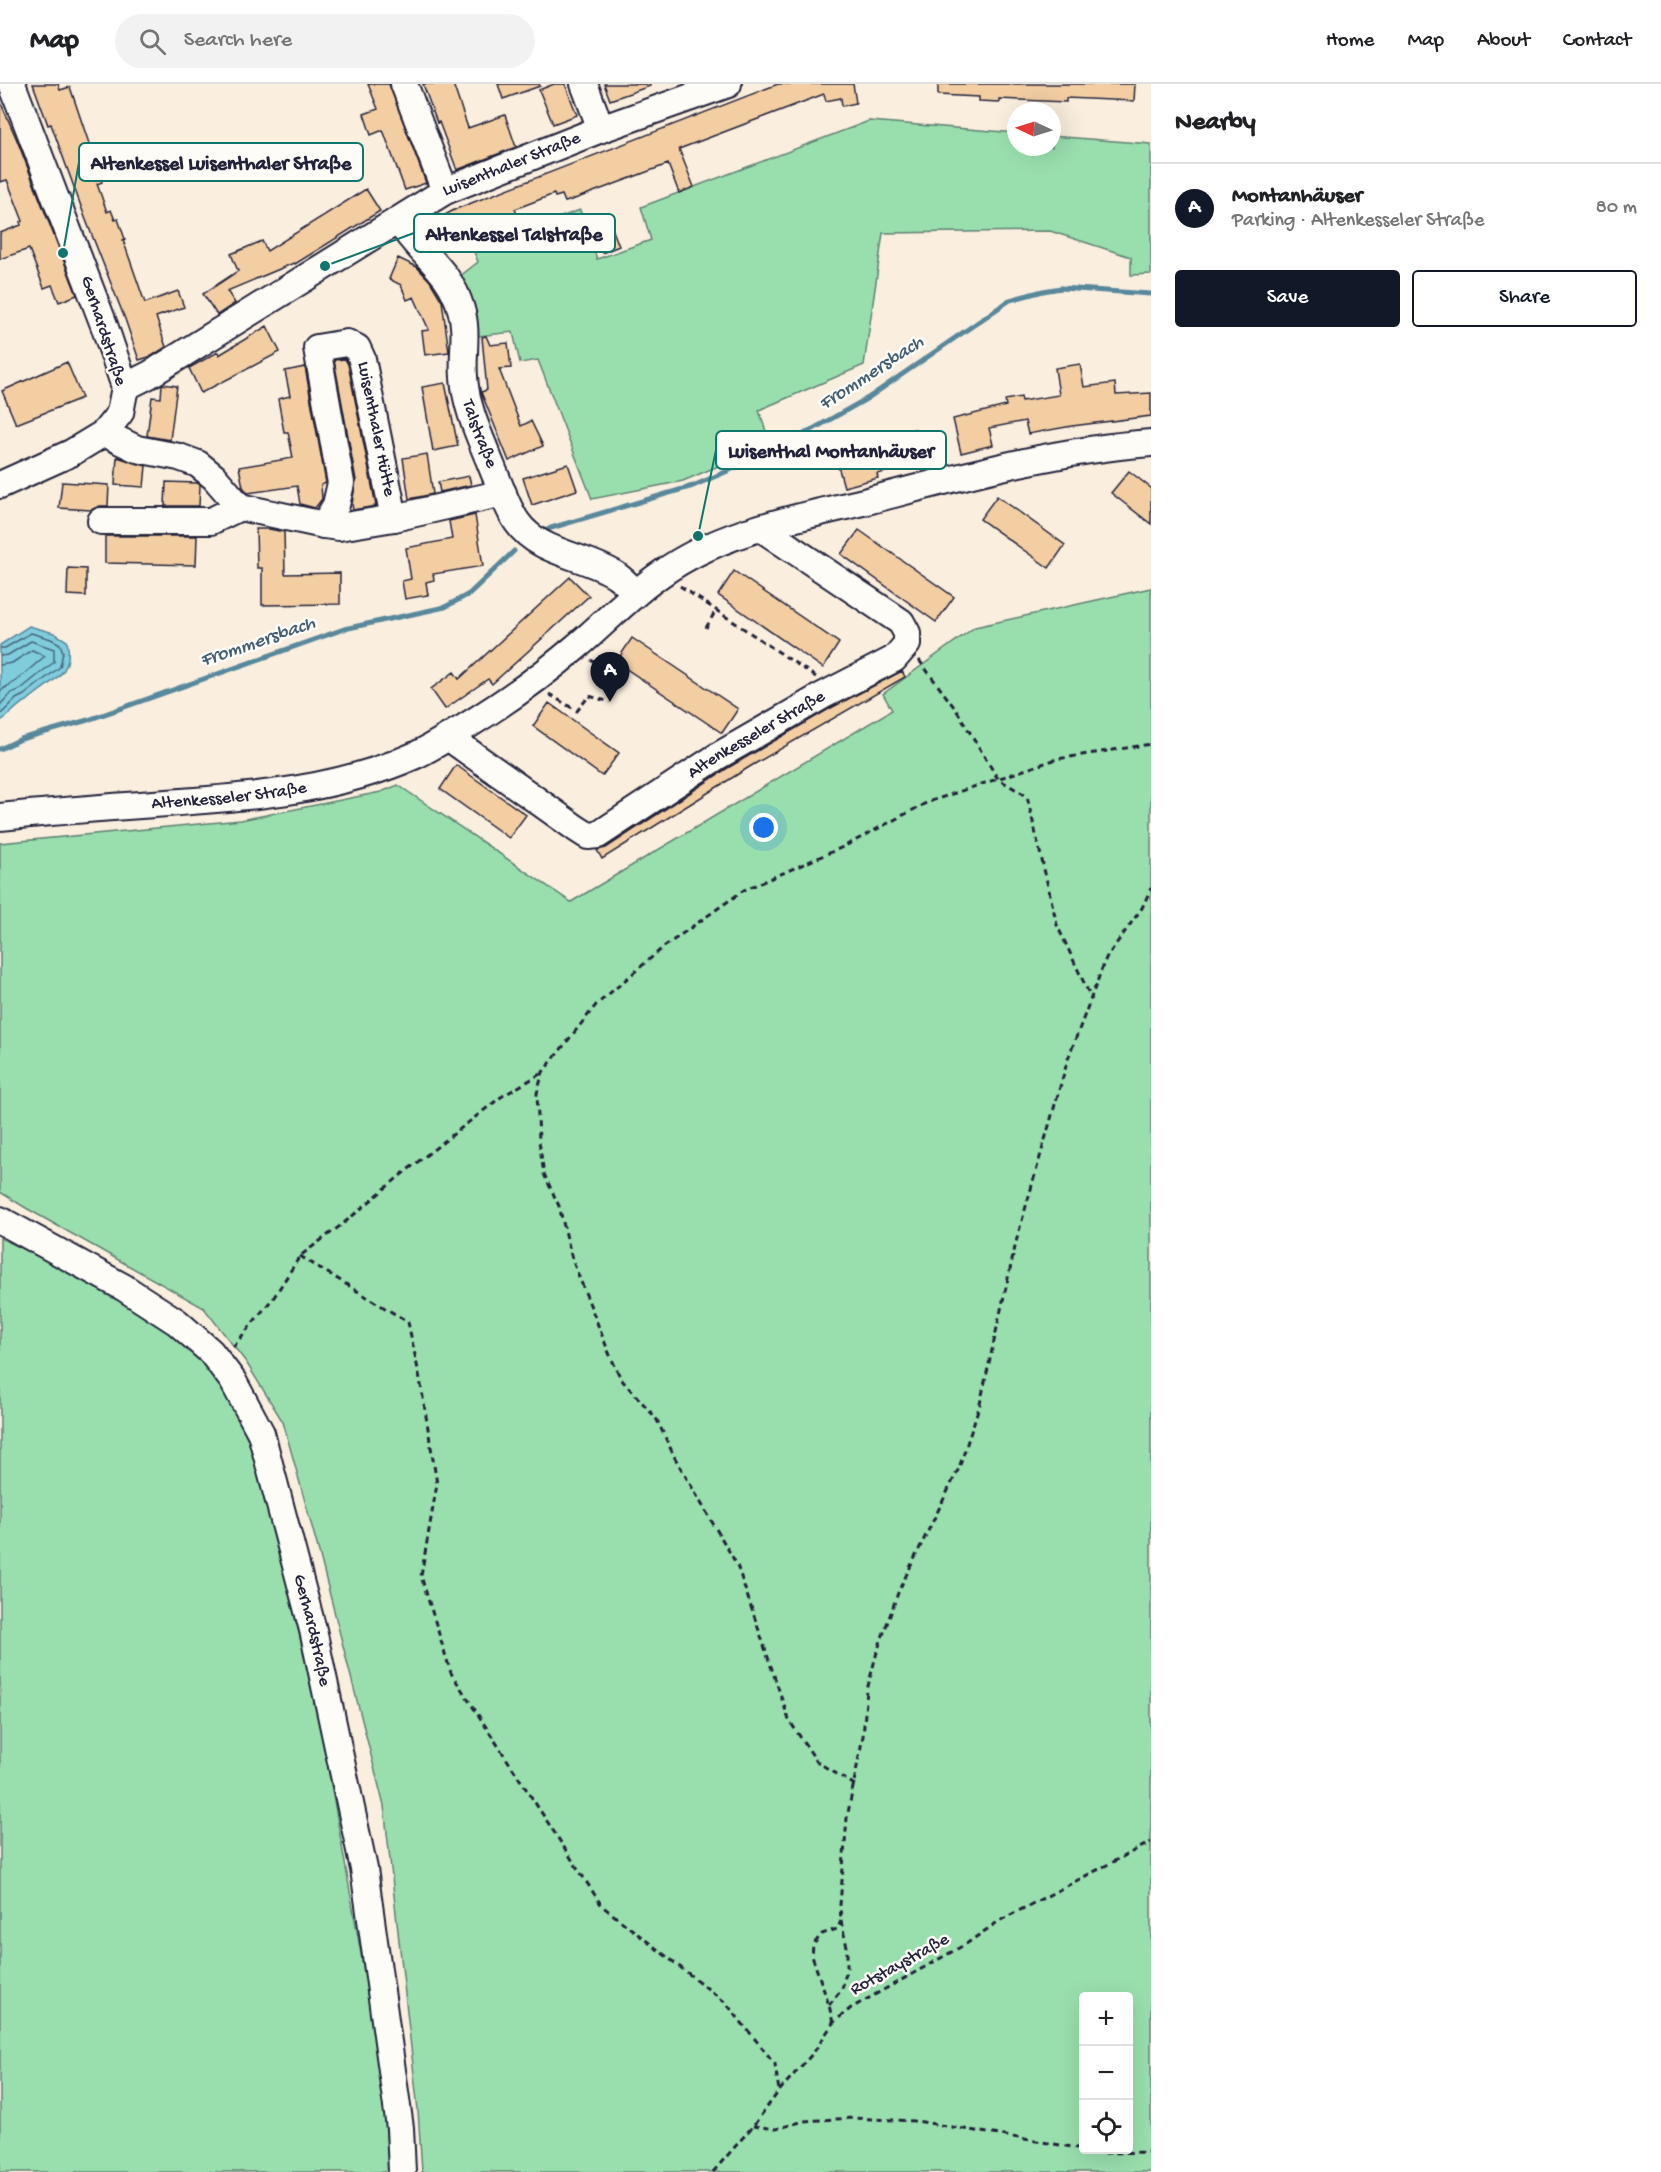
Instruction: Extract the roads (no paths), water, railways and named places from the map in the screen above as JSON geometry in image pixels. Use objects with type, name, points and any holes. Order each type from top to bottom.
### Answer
[{"type":"street","name":"Gerhardstraße","points":[[0,485],[71,453],[104,433],[120,413],[125,387],[104,325],[12,84]]},
{"type":"street","points":[[404,84],[445,191]]},
{"type":"street","points":[[584,84],[601,129]]},
{"type":"street","name":"Luisenthaler Straße","points":[[125,387],[149,375],[445,191],[601,129],[728,84]]},
{"type":"street","name":"Talstraße","points":[[399,221],[409,239],[427,254],[446,275],[462,309],[465,338],[463,373],[466,397],[503,493],[517,522],[534,539],[615,575],[636,593]]},
{"type":"street","name":"Luisenthaler Hütte","points":[[324,525],[336,505],[341,483],[317,348],[347,343],[357,348],[362,359],[394,518]]},
{"type":"street","points":[[101,521],[211,521],[240,507],[214,477],[198,464],[179,457],[137,449],[104,433]]},
{"type":"street","name":"Altenkesseler Straße","points":[[0,817],[51,811],[237,798],[312,787],[386,767],[419,754],[498,707],[577,647],[636,593],[662,573],[706,547],[761,528],[993,469],[1151,443]]},
{"type":"street","name":"Luisenthaler Hütte","points":[[240,507],[339,527],[394,518],[503,493]]},
{"type":"street","name":"Altenkesseler Straße","points":[[448,737],[577,829],[588,836],[598,835],[718,756],[822,696],[894,659],[908,644],[907,633],[901,622],[761,528]]},
{"type":"street","name":"Gerhardstraße","points":[[0,1220],[123,1287],[177,1322],[211,1352],[233,1382],[261,1433],[313,1630],[364,1869],[400,2128],[402,2172]]},
{"type":"water","points":[[29,626],[54,633],[67,641],[69,653],[67,662],[59,676],[0,721],[0,645]]},
{"type":"waterway","name":"Frommersbach","points":[[542,533],[551,528],[693,486],[776,450],[868,398],[1010,300],[1061,288],[1151,294]]},
{"type":"waterway","name":"Frommersbach","points":[[0,749],[21,739],[88,720],[344,629],[445,607],[469,594],[514,551]]},
{"type":"place","name":"Altenkessel Luisenthaler Straße","points":[[63,253]]},
{"type":"place","name":"Altenkessel Talstraße","points":[[325,266]]},
{"type":"place","name":"Luisenthal Montanhäuser","points":[[698,536]]},
{"type":"place","name":"Montanhäuser","points":[[610,702]]}]
